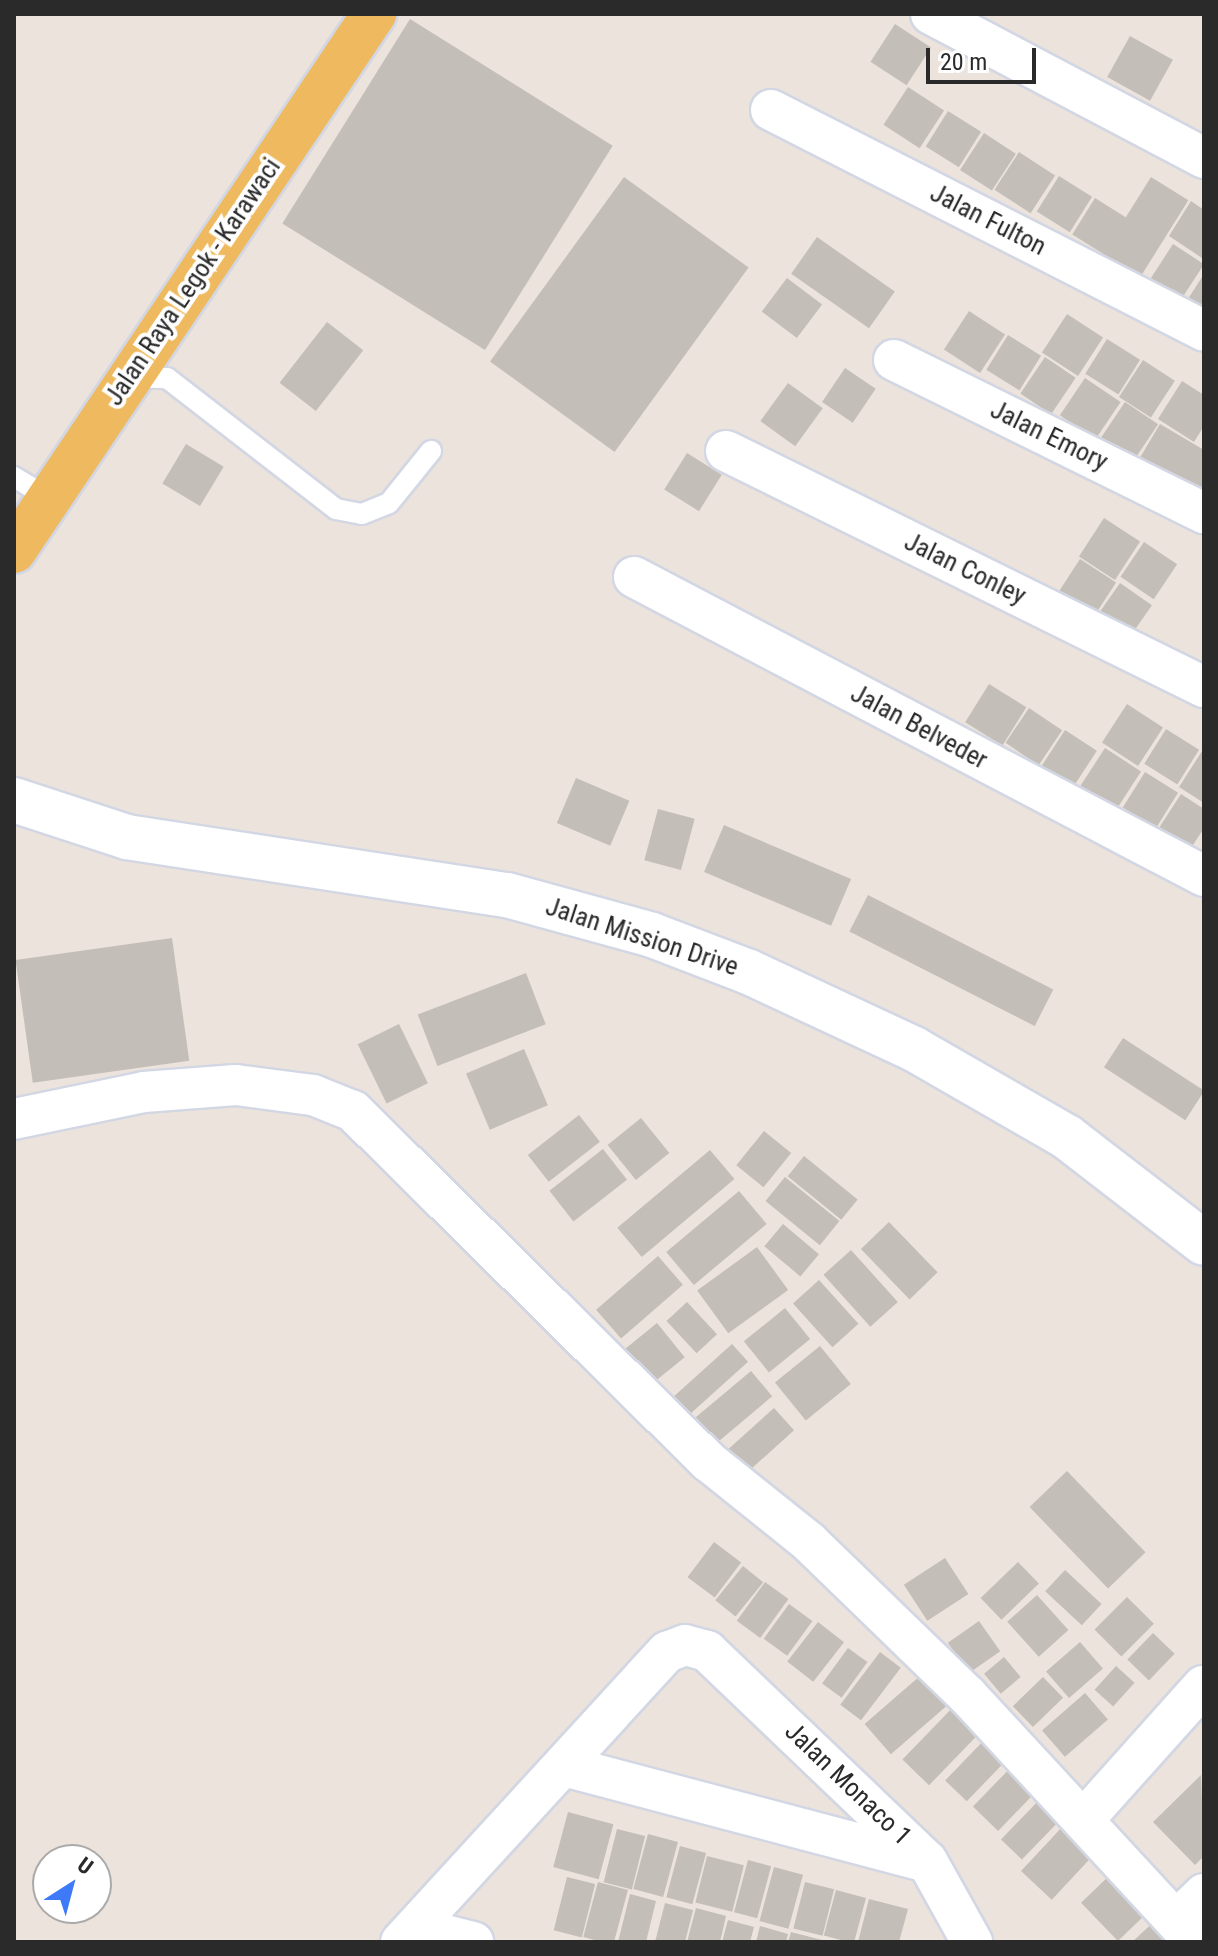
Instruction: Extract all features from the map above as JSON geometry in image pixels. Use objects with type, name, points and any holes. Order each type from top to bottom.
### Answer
[{"type":"main road","name":"Jalan Raya Legok - Karawaci","points":[[14,551],[31,487],[130,377],[374,14]]},
{"type":"street","points":[[931,14],[1204,158]]},
{"type":"street","name":"Jalan Fulton","points":[[771,110],[1204,331]]},
{"type":"street","name":"Jalan Emory","points":[[894,360],[1204,513]]},
{"type":"street","name":"Jalan Conley","points":[[726,451],[1204,687]]},
{"type":"street","name":"Jalan Belveder","points":[[634,577],[1204,876]]},
{"type":"street","name":"Jalan Mission Drive","points":[[14,800],[127,837],[507,895],[652,935],[749,972],[914,1049],[1067,1137],[1204,1243]]},
{"type":"street","points":[[14,1119],[144,1092],[236,1085],[313,1095],[353,1111],[708,1461],[820,1553],[1085,1818],[1192,1919]]},
{"type":"street","name":"Jalan Monaco 1","points":[[701,1648],[927,1861],[564,1766],[667,1652],[701,1648]]},
{"type":"street","points":[[1085,1818],[1203,1686]]},
{"type":"street","points":[[408,1938],[564,1766]]},
{"type":"street","points":[[927,1861],[972,1942]]},
{"type":"street","points":[[408,1938],[473,1942]]},
{"type":"lane","points":[[130,377],[167,378],[336,509],[362,514],[389,503],[431,451]]},
{"type":"building","points":[[410,19],[613,146],[485,350],[282,223]]},
{"type":"building","points":[[895,24],[931,47],[907,85],[870,62]]},
{"type":"building","points":[[1130,36],[1173,60],[1150,101],[1107,77]]},
{"type":"building","points":[[908,87],[944,110],[920,148],[883,125]]},
{"type":"building","points":[[948,111],[981,132],[959,167],[926,147]]},
{"type":"building","points":[[984,133],[1016,154],[992,191],[960,170]]},
{"type":"building","points":[[1019,152],[1055,175],[1031,213],[994,190]]},
{"type":"building","points":[[1059,176],[1092,197],[1070,232],[1037,212]]},
{"type":"building","points":[[624,177],[749,268],[615,452],[490,361]]},
{"type":"building","points":[[1151,177],[1188,200],[1140,277],[1103,254]]},
{"type":"building","points":[[1095,198],[1127,218],[1104,255],[1072,234]]},
{"type":"building","points":[[1191,201],[1204,210],[1202,258],[1169,236]]},
{"type":"building","points":[[817,237],[895,291],[869,328],[791,274]]},
{"type":"building","points":[[1173,244],[1204,264],[1182,299],[1151,278]]},
{"type":"building","points":[[1204,274],[1204,314],[1186,302]]},
{"type":"building","points":[[787,278],[822,304],[797,338],[762,312]]},
{"type":"building","points":[[969,311],[1005,334],[980,373],[944,350]]},
{"type":"building","points":[[1067,314],[1103,337],[1078,376],[1042,353]]},
{"type":"building","points":[[327,322],[363,350],[316,411],[280,383]]},
{"type":"building","points":[[1008,335],[1041,356],[1019,390],[986,370]]},
{"type":"building","points":[[1107,339],[1140,360],[1118,394],[1085,374]]},
{"type":"building","points":[[1045,357],[1076,378],[1051,414],[1020,393]]},
{"type":"building","points":[[1143,360],[1175,381],[1151,418],[1119,397]]},
{"type":"building","points":[[845,368],[876,389],[853,423],[822,402]]},
{"type":"building","points":[[1085,378],[1121,402],[1095,439],[1060,415]]},
{"type":"building","points":[[1182,381],[1204,395],[1204,426],[1194,442],[1158,419]]},
{"type":"building","points":[[788,383],[823,408],[795,446],[760,421]]},
{"type":"building","points":[[1125,402],[1158,424],[1134,460],[1101,438]]},
{"type":"building","points":[[1160,424],[1204,450],[1204,504],[1138,461]]},
{"type":"building","points":[[186,444],[224,467],[200,506],[162,483]]},
{"type":"building","points":[[687,453],[722,475],[699,511],[664,489]]},
{"type":"building","points":[[1104,518],[1140,541],[1115,580],[1079,557]]},
{"type":"building","points":[[1144,542],[1177,564],[1154,599],[1121,577]]},
{"type":"building","points":[[1080,559],[1116,582],[1091,621],[1055,598]]},
{"type":"building","points":[[1120,583],[1152,605],[1128,640],[1096,617]]},
{"type":"building","points":[[989,684],[1026,707],[1002,745],[965,722]]},
{"type":"building","points":[[1127,704],[1163,727],[1138,766],[1102,743]]},
{"type":"building","points":[[1029,708],[1062,730],[1039,765],[1006,743]]},
{"type":"building","points":[[1166,729],[1199,750],[1177,784],[1144,764]]},
{"type":"building","points":[[1065,730],[1097,751],[1073,787],[1042,766]]},
{"type":"building","points":[[1105,748],[1141,771],[1117,809],[1080,786]]},
{"type":"building","points":[[1204,748],[1204,803],[1179,787]]},
{"type":"building","points":[[1145,772],[1178,793],[1156,828],[1123,808]]},
{"type":"building","points":[[576,778],[629,801],[610,846],[557,823]]},
{"type":"building","points":[[1181,794],[1204,809],[1204,828],[1189,851],[1157,831]]},
{"type":"building","points":[[658,809],[695,819],[681,870],[644,860]]},
{"type":"building","points":[[724,825],[851,879],[831,926],[704,872]]},
{"type":"building","points":[[868,895],[1053,989],[1035,1026],[849,932]]},
{"type":"building","points":[[172,938],[189,1061],[33,1083],[16,960]]},
{"type":"building","points":[[526,973],[546,1024],[437,1066],[418,1015]]},
{"type":"building","points":[[399,1024],[428,1083],[387,1103],[358,1044]]},
{"type":"building","points":[[1123,1038],[1204,1091],[1185,1120],[1104,1067]]},
{"type":"building","points":[[524,1049],[548,1105],[490,1130],[466,1074]]},
{"type":"building","points":[[579,1115],[600,1142],[549,1182],[528,1155]]},
{"type":"building","points":[[641,1118],[669,1153],[636,1180],[608,1145]]},
{"type":"building","points":[[764,1131],[791,1153],[764,1187],[736,1165]]},
{"type":"building","points":[[603,1149],[627,1180],[573,1222],[549,1191]]},
{"type":"building","points":[[710,1150],[734,1179],[642,1257],[617,1228]]},
{"type":"building","points":[[804,1156],[858,1199],[841,1220],[788,1176]]},
{"type":"building","points":[[785,1177],[839,1221],[820,1245],[765,1201]]},
{"type":"building","points":[[739,1191],[767,1224],[694,1285],[666,1252]]},
{"type":"building","points":[[889,1222],[938,1272],[910,1299],[861,1249]]},
{"type":"building","points":[[783,1224],[819,1254],[800,1276],[764,1246]]},
{"type":"building","points":[[757,1247],[788,1290],[728,1333],[697,1290]]},
{"type":"building","points":[[851,1250],[898,1302],[870,1327],[824,1275]]},
{"type":"building","points":[[658,1256],[683,1285],[621,1338],[596,1310]]},
{"type":"building","points":[[819,1280],[858,1324],[832,1347],[793,1303]]},
{"type":"building","points":[[687,1302],[717,1334],[697,1353],[667,1321]]},
{"type":"building","points":[[785,1308],[810,1339],[769,1372],[744,1341]]},
{"type":"building","points":[[657,1323],[685,1357],[650,1385],[623,1351]]},
{"type":"building","points":[[732,1344],[748,1362],[688,1416],[672,1398]]},
{"type":"building","points":[[820,1346],[851,1384],[806,1421],[775,1383]]},
{"type":"building","points":[[751,1371],[772,1396],[714,1445],[693,1420]]},
{"type":"building","points":[[774,1408],[794,1430],[748,1472],[728,1449]]},
{"type":"building","points":[[1067,1471],[1145,1552],[1108,1588],[1030,1507]]},
{"type":"building","points":[[714,1542],[741,1562],[715,1598],[688,1577]]},
{"type":"building","points":[[945,1558],[968,1594],[927,1621],[904,1585]]},
{"type":"building","points":[[1018,1562],[1039,1584],[1001,1620],[981,1598]]},
{"type":"building","points":[[743,1566],[763,1582],[736,1617],[715,1600]]},
{"type":"building","points":[[1065,1570],[1102,1604],[1082,1625],[1045,1591]]},
{"type":"building","points":[[765,1582],[788,1599],[760,1638],[737,1621]]},
{"type":"building","points":[[1037,1595],[1068,1630],[1039,1657],[1007,1622]]},
{"type":"building","points":[[1127,1597],[1154,1624],[1121,1656],[1094,1630]]},
{"type":"building","points":[[789,1604],[812,1621],[787,1656],[764,1639]]},
{"type":"building","points":[[979,1621],[1000,1651],[969,1673],[948,1643]]},
{"type":"building","points":[[818,1622],[844,1642],[813,1682],[787,1661]]},
{"type":"building","points":[[1153,1633],[1175,1654],[1149,1680],[1127,1660]]},
{"type":"building","points":[[1080,1642],[1103,1668],[1069,1698],[1046,1672]]},
{"type":"building","points":[[848,1648],[867,1662],[842,1698],[822,1684]]},
{"type":"building","points":[[880,1652],[901,1668],[861,1720],[840,1705]]},
{"type":"building","points":[[1004,1657],[1021,1677],[1001,1694],[984,1674]]},
{"type":"building","points":[[1116,1666],[1135,1683],[1113,1707],[1095,1690]]},
{"type":"building","points":[[928,1669],[954,1699],[891,1754],[865,1724]]},
{"type":"building","points":[[1043,1677],[1063,1698],[1033,1727],[1013,1706]]},
{"type":"building","points":[[1085,1693],[1108,1719],[1065,1757],[1042,1730]]},
{"type":"building","points":[[958,1702],[985,1728],[929,1785],[902,1760]]},
{"type":"building","points":[[991,1733],[1013,1754],[967,1801],[945,1780]]},
{"type":"building","points":[[1016,1762],[1041,1786],[998,1831],[973,1807]]},
{"type":"building","points":[[1201,1775],[1204,1856],[1195,1865],[1153,1822]]},
{"type":"building","points":[[1042,1797],[1063,1817],[1022,1860],[1001,1839]]},
{"type":"building","points":[[568,1812],[613,1824],[599,1879],[553,1867]]},
{"type":"building","points":[[1064,1825],[1095,1854],[1052,1900],[1021,1871]]},
{"type":"building","points":[[617,1829],[645,1836],[632,1889],[604,1882]]},
{"type":"building","points":[[648,1834],[678,1842],[663,1897],[633,1889]]},
{"type":"building","points":[[680,1846],[706,1853],[692,1904],[666,1897]]},
{"type":"building","points":[[707,1856],[744,1865],[732,1912],[695,1903]]},
{"type":"building","points":[[748,1860],[771,1866],[757,1918],[734,1912]]},
{"type":"building","points":[[774,1867],[803,1875],[788,1929],[760,1921]]},
{"type":"building","points":[[1112,1873],[1149,1911],[1118,1941],[1081,1903]]},
{"type":"building","points":[[567,1877],[595,1884],[582,1937],[554,1930]]},
{"type":"building","points":[[598,1882],[628,1890],[614,1942],[583,1937]]},
{"type":"building","points":[[805,1882],[834,1889],[822,1936],[793,1929]]},
{"type":"building","points":[[836,1890],[866,1898],[854,1942],[824,1935]]},
{"type":"building","points":[[630,1894],[656,1901],[646,1942],[618,1942]]},
{"type":"building","points":[[869,1899],[908,1909],[899,1942],[858,1942]]},
{"type":"building","points":[[665,1903],[693,1910],[685,1942],[655,1942]]},
{"type":"building","points":[[696,1908],[726,1916],[720,1942],[687,1942]]},
{"type":"building","points":[[1159,1917],[1184,1942],[1132,1942]]},
{"type":"building","points":[[728,1920],[754,1927],[750,1942],[722,1942]]},
{"type":"building","points":[[760,1926],[788,1934],[786,1942],[756,1942]]},
{"type":"building","points":[[791,1932],[826,1941],[826,1942],[788,1942]]}]
